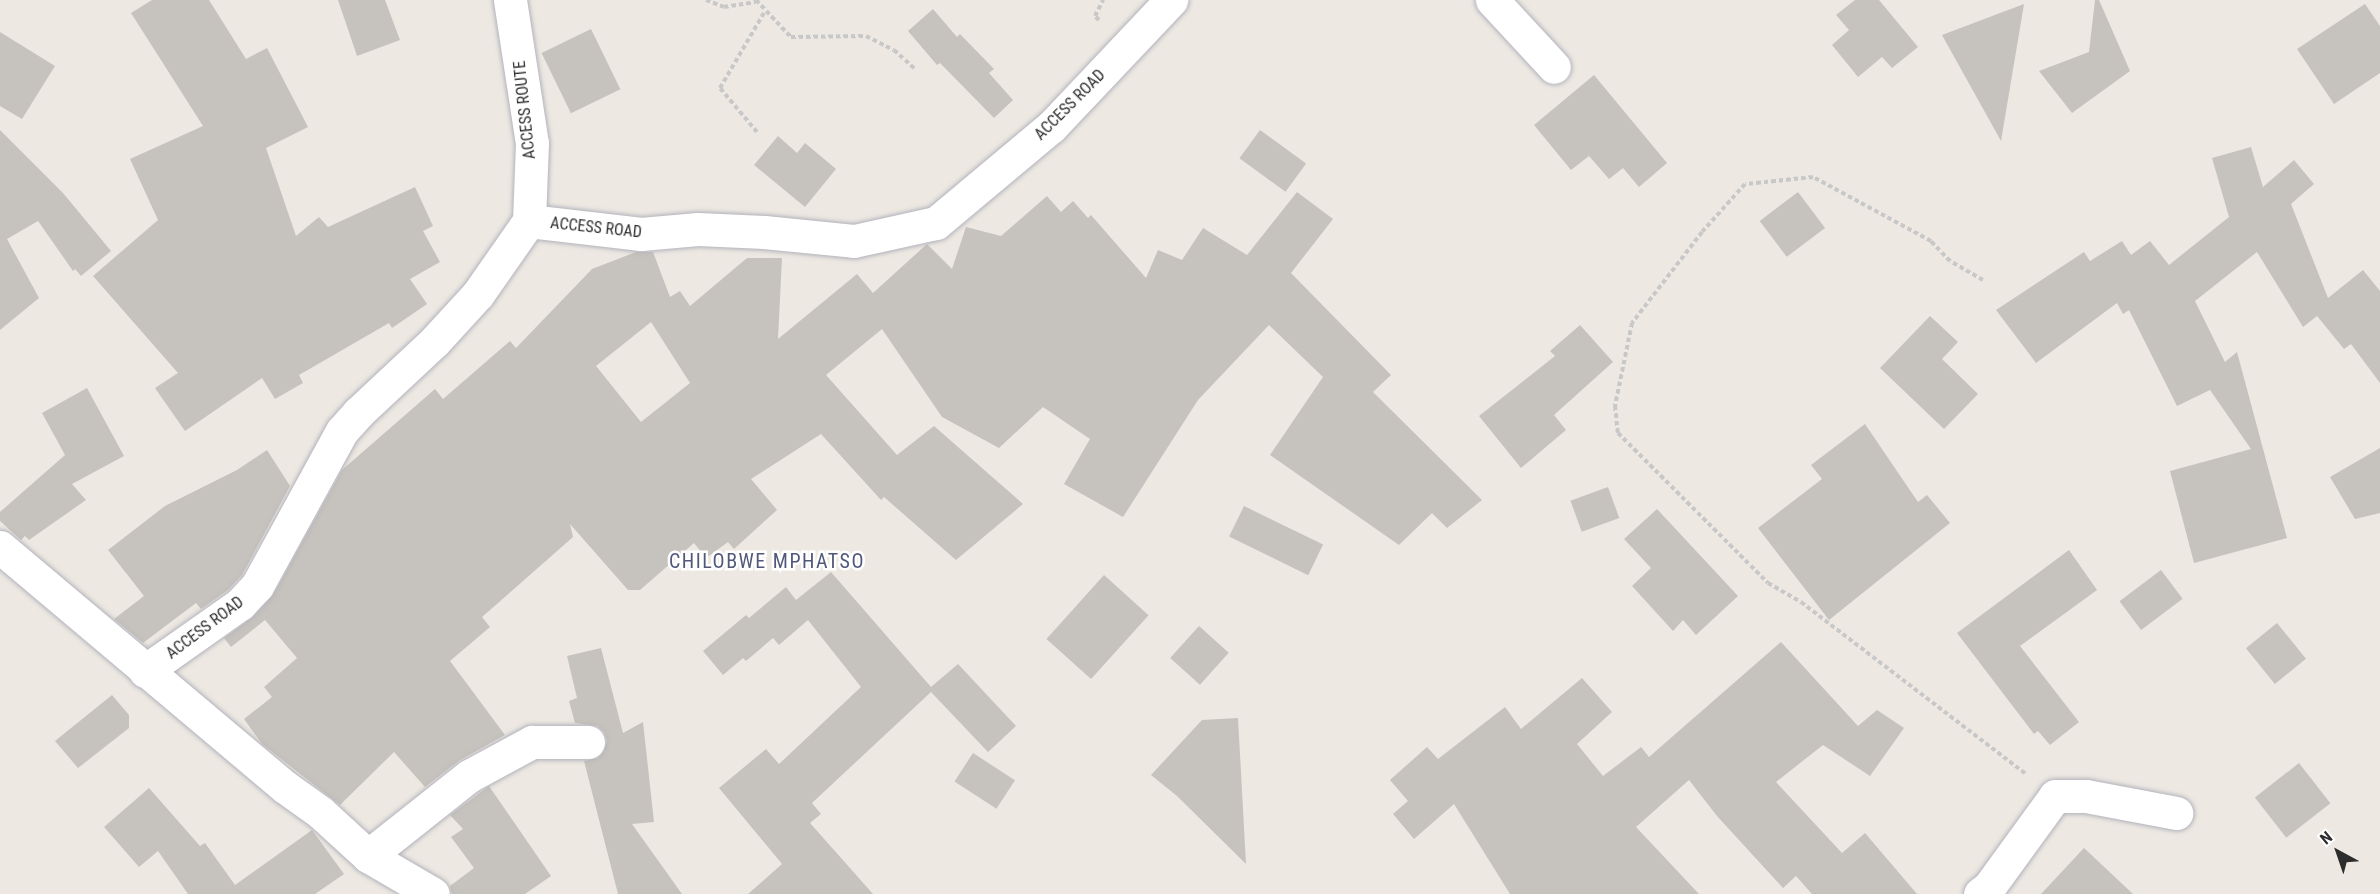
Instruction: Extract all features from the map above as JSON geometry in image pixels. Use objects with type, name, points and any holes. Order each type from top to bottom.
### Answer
[{"type":"street","name":"ACCESS ROUTE","points":[[510,0],[532,143],[529,221]]},
{"type":"street","name":"ACCESS ROAD","points":[[145,671],[240,604],[257,586],[342,431],[358,412],[434,342],[478,294],[529,221],[641,234],[698,229],[764,232],[854,241],[936,223],[1051,127],[1171,0]]},
{"type":"street","points":[[1492,0],[1554,67]]},
{"type":"street","points":[[0,548],[285,787],[321,812],[368,856],[433,894]]},
{"type":"street","points":[[368,856],[469,776],[532,742],[588,742]]},
{"type":"street","points":[[1980,894],[1989,887],[2055,796],[2086,796],[2176,813]]},
{"type":"path","points":[[706,0],[724,7],[756,1],[791,37],[866,36],[894,50],[915,69]]},
{"type":"path","points":[[757,132],[720,88],[765,11]]},
{"type":"path","points":[[1983,280],[1950,261],[1931,241],[1813,177],[1745,184],[1702,231],[1632,323],[1615,406],[1618,433],[1768,583],[1801,602],[2055,796]]},
{"type":"building","points":[[152,0],[209,0],[246,59],[267,48],[308,127],[266,148],[296,236],[319,217],[328,227],[415,187],[433,226],[423,231],[440,262],[410,279],[427,304],[392,328],[389,323],[299,375],[303,383],[275,399],[262,378],[185,431],[155,388],[178,373],[93,276],[158,220],[130,159],[203,126],[131,13]]},
{"type":"building","points":[[338,0],[385,0],[400,40],[357,56]]},
{"type":"building","points":[[1855,0],[1879,0],[1918,47],[1892,68],[1882,57],[1858,77],[1832,45],[1849,30],[1836,15]]},
{"type":"building","points":[[2095,0],[2099,0],[2130,71],[2072,113],[2039,71],[2089,52]]},
{"type":"building","points":[[2024,4],[2001,141],[1942,35]]},
{"type":"building","points":[[2365,4],[2380,26],[2380,73],[2334,104],[2297,49]]},
{"type":"building","points":[[933,9],[957,37],[960,34],[994,69],[989,73],[1013,100],[994,118],[940,63],[937,65],[908,31]]},
{"type":"building","points":[[591,29],[620,89],[571,113],[542,53]]},
{"type":"building","points":[[0,32],[55,66],[22,119],[0,106]]},
{"type":"building","points":[[1594,75],[1667,163],[1639,187],[1623,168],[1609,179],[1589,156],[1571,170],[1534,125]]},
{"type":"building","points":[[0,130],[63,193],[111,251],[81,276],[75,269],[73,271],[38,221],[7,239],[39,298],[0,330]]},
{"type":"building","points":[[1260,130],[1306,164],[1286,192],[1239,158]]},
{"type":"building","points":[[778,136],[797,153],[805,143],[836,169],[805,207],[754,165]]},
{"type":"building","points":[[2251,147],[2263,187],[2294,160],[2314,184],[2291,204],[2328,298],[2363,270],[2380,291],[2380,383],[2351,344],[2344,349],[2317,316],[2303,327],[2257,252],[2195,301],[2225,362],[2237,352],[2287,538],[2194,563],[2170,471],[2251,449],[2210,390],[2177,406],[2129,310],[2123,314],[2117,303],[2036,363],[1996,310],[2084,252],[2090,261],[2122,241],[2131,255],[2150,241],[2169,265],[2229,217],[2212,158]]},
{"type":"building","points":[[1297,192],[1333,219],[1291,273],[1391,375],[1373,392],[1482,500],[1447,528],[1432,513],[1399,545],[1270,455],[1323,377],[1269,325],[1198,400],[1123,517],[1064,484],[1090,439],[1043,407],[999,448],[942,417],[882,329],[826,375],[897,455],[934,426],[1023,504],[956,560],[884,497],[881,500],[821,434],[751,479],[777,510],[734,549],[728,542],[706,558],[694,543],[640,590],[628,590],[570,524],[573,537],[482,617],[490,627],[450,661],[505,735],[460,760],[425,787],[394,752],[340,805],[262,744],[244,719],[272,697],[264,687],[297,658],[265,620],[231,647],[224,638],[253,617],[273,595],[342,470],[435,389],[443,399],[510,341],[516,348],[592,269],[636,252],[653,252],[670,297],[680,291],[690,306],[747,258],[782,258],[778,339],[857,274],[873,293],[927,244],[952,269],[966,227],[1001,236],[1047,196],[1061,212],[1073,201],[1088,218],[1091,215],[1146,278],[1158,250],[1182,260],[1203,228],[1247,255]],"holes":[[[651,322],[690,383],[641,422],[596,366]]]},
{"type":"building","points":[[1798,192],[1825,228],[1787,257],[1760,221]]},
{"type":"building","points":[[1930,316],[1958,342],[1942,359],[1978,394],[1944,429],[1880,368]]},
{"type":"building","points":[[1580,325],[1613,362],[1554,415],[1566,430],[1521,468],[1479,416],[1555,356],[1550,351]]},
{"type":"building","points":[[87,388],[124,456],[72,484],[86,500],[29,540],[25,536],[21,540],[0,521],[0,512],[65,455],[42,413]]},
{"type":"building","points":[[1865,424],[1918,502],[1927,495],[1950,523],[1829,620],[1758,528],[1822,479],[1811,465]]},
{"type":"building","points":[[2380,448],[2380,513],[2355,519],[2330,477]]},
{"type":"building","points":[[267,450],[290,486],[242,575],[228,590],[201,609],[196,603],[143,643],[114,619],[144,596],[108,550],[165,506],[237,470]]},
{"type":"building","points":[[1608,487],[1619,518],[1582,532],[1570,501]]},
{"type":"building","points":[[1244,506],[1323,545],[1308,575],[1229,537]]},
{"type":"building","points":[[1657,509],[1738,596],[1696,635],[1683,620],[1673,631],[1632,586],[1651,568],[1624,539]]},
{"type":"building","points":[[2069,550],[2097,590],[2020,646],[2079,722],[2050,745],[2038,731],[2034,734],[1957,633]]},
{"type":"building","points":[[2161,570],[2183,599],[2141,630],[2119,601]]},
{"type":"building","points":[[831,572],[931,687],[958,664],[1016,726],[988,752],[931,692],[812,803],[821,814],[810,823],[873,894],[748,894],[782,864],[719,788],[766,749],[779,764],[861,687],[808,620],[779,645],[773,638],[746,661],[743,658],[723,675],[703,651],[746,615],[749,618],[786,587],[796,600]]},
{"type":"building","points":[[1104,575],[1149,615],[1091,679],[1046,639]]},
{"type":"building","points":[[2277,623],[2306,659],[2275,684],[2246,648]]},
{"type":"building","points":[[1199,626],[1229,653],[1200,685],[1170,658]]},
{"type":"building","points":[[1781,642],[1858,726],[1877,710],[1904,728],[1870,776],[1823,745],[1776,782],[1842,853],[1865,833],[1917,894],[1812,894],[1796,876],[1783,888],[1717,816],[1689,780],[1636,827],[1699,894],[1510,894],[1454,804],[1414,839],[1393,814],[1408,801],[1390,780],[1427,747],[1438,759],[1505,707],[1521,729],[1582,678],[1612,712],[1577,744],[1603,776],[1641,747],[1649,757]]},
{"type":"building","points":[[601,648],[623,733],[643,722],[654,822],[632,824],[682,894],[618,894],[584,761],[598,758],[604,751],[607,741],[604,732],[597,726],[575,723],[569,701],[577,698],[567,656]]},
{"type":"building","points":[[112,695],[129,715],[129,728],[78,768],[55,741]]},
{"type":"building","points":[[1238,718],[1246,864],[1177,796],[1151,775],[1202,720]]},
{"type":"building","points":[[973,753],[1015,780],[996,809],[954,782]]},
{"type":"building","points":[[2299,763],[2330,803],[2286,838],[2255,797]]},
{"type":"building","points":[[489,786],[551,876],[525,894],[452,894],[450,886],[474,868],[451,837],[463,829],[450,815]]},
{"type":"building","points":[[149,788],[200,846],[205,843],[235,885],[312,830],[344,874],[315,894],[188,894],[158,851],[139,867],[104,827]]},
{"type":"building","points":[[2084,848],[2133,894],[2041,894]]},
{"type":"district","name":"CHILOBWE MPHATSO","points":[[767,561]]}]
